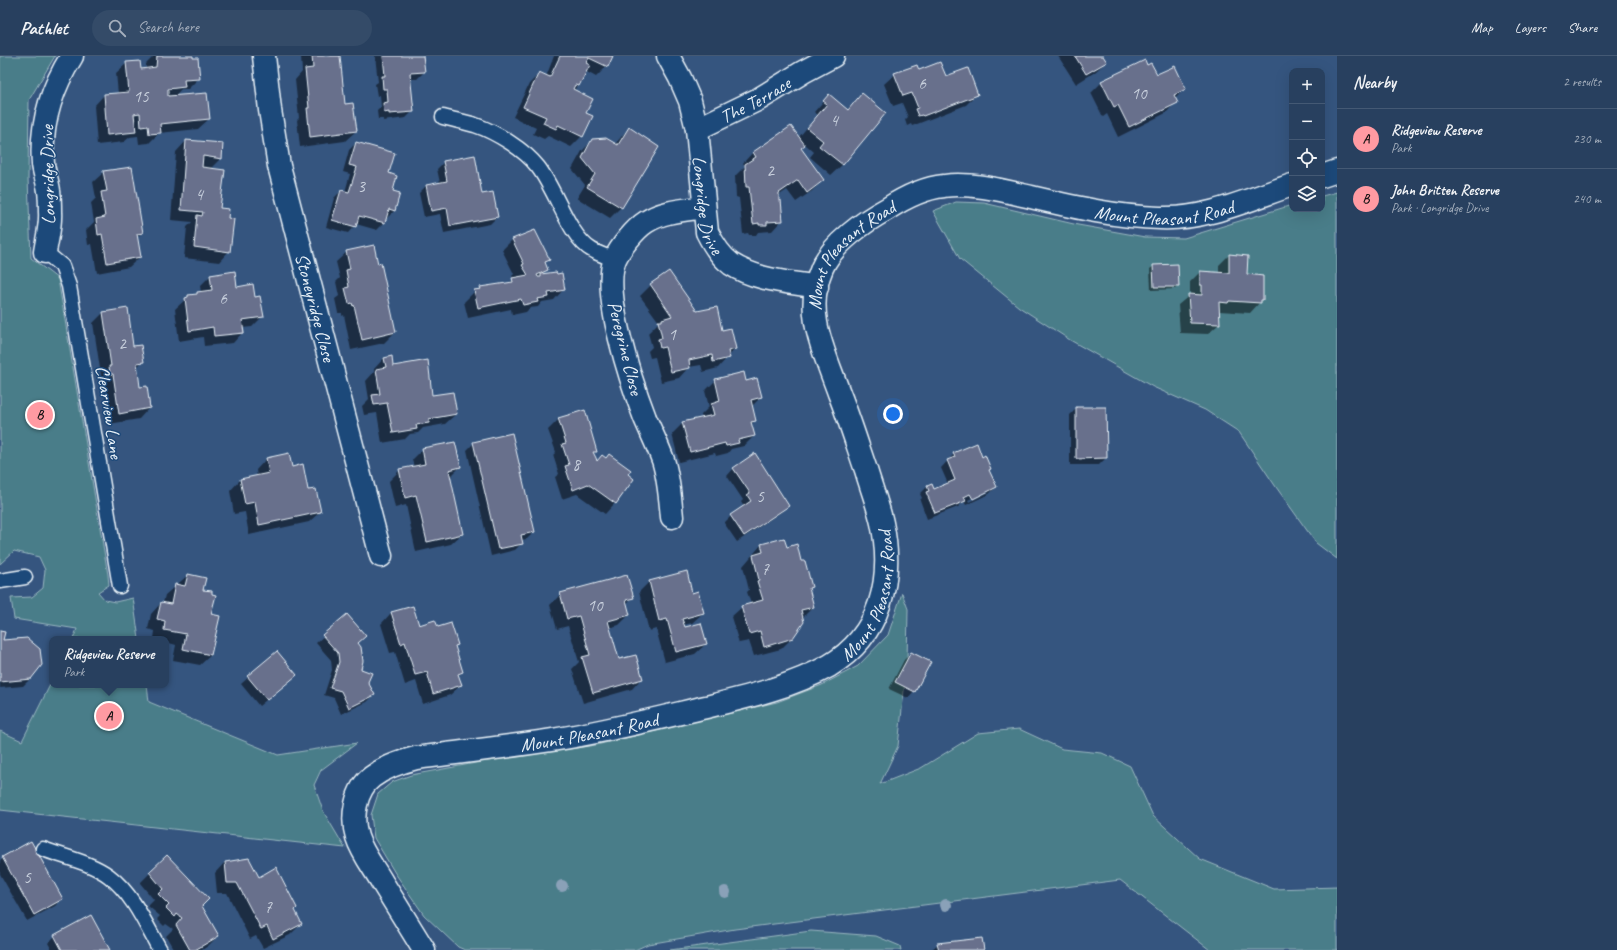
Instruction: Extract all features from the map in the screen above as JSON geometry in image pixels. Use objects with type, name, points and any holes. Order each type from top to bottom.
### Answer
[{"type":"street","name":"Longridge Drive","points":[[45,252],[50,215],[50,193],[43,158],[42,143],[45,120],[51,96],[72,56]]},
{"type":"street","name":"Stoneyridge Close","points":[[264,56],[270,110],[279,166],[381,556]]},
{"type":"street","name":"Longridge Drive","points":[[668,56],[690,101],[696,129],[707,232],[715,247],[730,264],[755,275],[817,287]]},
{"type":"street","name":"The Terrace","points":[[696,129],[759,98],[833,56]]},
{"type":"street","points":[[1325,175],[1337,171]]},
{"type":"street","name":"Mount Pleasant Road","points":[[424,950],[367,857],[357,836],[354,820],[355,804],[371,778],[394,764],[416,758],[554,740],[628,725],[731,701],[788,685],[830,665],[853,648],[872,624],[886,581],[887,563],[882,521],[817,328],[813,305],[821,268],[830,254],[850,235],[885,209],[916,193],[930,188],[946,185],[970,186],[1013,193],[1081,208],[1126,215],[1162,218],[1193,216],[1289,187]]},
{"type":"street","name":"Peregrine Close","points":[[672,517],[670,489],[663,461],[645,418],[629,370],[613,307],[612,281],[615,260],[630,236],[646,222],[668,213],[704,207]]},
{"type":"lane","points":[[443,117],[476,126],[499,136],[521,151],[538,166],[551,185],[579,239],[592,250],[615,260]]},
{"type":"lane","name":"Clearview Lane","points":[[45,252],[62,266],[69,286],[120,586]]},
{"type":"lane","points":[[0,580],[25,576]]},
{"type":"lane","points":[[43,849],[97,869],[109,876],[126,893],[160,950]]},
{"type":"green space","points":[[0,56],[55,56],[29,100],[28,178],[31,258],[58,279],[108,575],[109,585],[98,592],[105,600],[115,602],[133,598],[139,636],[74,636],[77,629],[14,619],[11,598],[32,597],[43,588],[45,570],[39,557],[14,551],[0,564]]},
{"type":"green space","points":[[1337,192],[1337,559],[1316,543],[1239,432],[1205,410],[1153,387],[1070,340],[1019,307],[960,259],[933,211],[956,202],[984,203],[1078,225],[1145,237],[1184,238],[1289,206],[1289,212],[1325,212],[1325,195]]},
{"type":"green space","points":[[902,593],[908,609],[907,663],[898,746],[880,784],[921,768],[978,733],[1019,729],[1062,749],[1102,753],[1130,766],[1153,816],[1200,859],[1274,889],[1337,887],[1337,950],[1210,950],[1120,880],[735,929],[648,944],[635,950],[465,950],[458,947],[424,915],[395,873],[374,838],[371,815],[378,794],[392,782],[411,775],[481,762],[596,745],[777,702],[822,685],[858,666],[888,635]]},
{"type":"green space","points":[[49,687],[147,688],[149,702],[278,755],[357,743],[321,770],[314,785],[323,811],[345,848],[0,810],[0,731],[22,741]]},
{"type":"green space","points":[[811,931],[876,936],[900,946],[901,950],[670,950]]},
{"type":"building","points":[[157,56],[193,56],[193,58],[198,58],[200,79],[184,80],[185,87],[168,89],[168,96],[207,93],[210,119],[160,124],[161,133],[149,134],[148,126],[141,127],[140,113],[134,114],[136,132],[107,135],[104,94],[129,92],[126,62],[140,61],[141,69],[156,67]]},
{"type":"building","points":[[312,56],[340,56],[345,104],[353,103],[357,131],[310,137],[305,69],[313,68]]},
{"type":"building","points":[[383,56],[423,56],[425,72],[410,73],[414,112],[384,113],[383,103],[388,102],[387,89],[383,89],[382,76],[385,76]]},
{"type":"building","points":[[560,56],[613,56],[608,67],[589,58],[586,63],[590,65],[579,86],[575,85],[573,89],[593,99],[586,113],[593,116],[583,137],[558,125],[556,129],[543,123],[546,117],[523,107],[539,72],[550,77]]},
{"type":"building","points":[[1075,56],[1103,56],[1107,62],[1086,74]]},
{"type":"building","points":[[1145,60],[1147,65],[1151,63],[1157,74],[1175,66],[1186,89],[1174,95],[1178,103],[1129,127],[1118,105],[1114,107],[1101,81]]},
{"type":"building","points":[[940,62],[946,76],[968,68],[978,95],[923,116],[918,116],[915,109],[918,108],[912,93],[903,96],[894,73],[917,65],[919,70]]},
{"type":"building","points":[[862,93],[886,113],[843,165],[819,146],[823,141],[807,128],[827,104],[823,101],[829,94],[848,110]]},
{"type":"building","points":[[791,126],[805,145],[801,148],[824,180],[807,193],[798,180],[779,193],[783,221],[767,222],[767,225],[759,225],[759,223],[753,224],[749,187],[746,187],[745,164],[756,157],[753,152]]},
{"type":"building","points":[[629,127],[659,147],[622,208],[587,187],[595,174],[582,158],[592,139],[606,138],[618,145]]},
{"type":"building","points":[[186,140],[223,143],[222,159],[203,156],[202,167],[225,170],[220,208],[229,209],[228,218],[234,219],[230,252],[194,247],[197,215],[202,216],[203,212],[181,210]]},
{"type":"building","points":[[356,142],[395,153],[389,173],[397,176],[393,191],[400,193],[395,211],[389,209],[385,223],[359,216],[356,227],[332,220],[341,190],[349,192],[357,167],[349,165]]},
{"type":"building","points":[[475,155],[482,194],[493,192],[498,217],[450,226],[447,208],[431,211],[426,185],[447,181],[443,161]]},
{"type":"building","points":[[132,167],[143,233],[137,234],[141,257],[107,263],[102,234],[98,235],[96,219],[105,217],[101,192],[107,191],[103,171]]},
{"type":"building","points":[[535,230],[550,260],[545,262],[548,270],[537,275],[538,277],[541,277],[541,274],[556,272],[557,274],[562,273],[565,290],[548,293],[549,297],[537,299],[538,302],[523,305],[521,299],[478,308],[474,290],[481,289],[480,287],[513,282],[512,278],[528,275],[522,265],[524,264],[512,239]]},
{"type":"building","points":[[374,245],[378,264],[381,263],[396,332],[362,340],[354,305],[353,306],[352,303],[349,304],[345,288],[349,287],[346,270],[350,269],[346,251]]},
{"type":"building","points":[[1229,254],[1248,256],[1247,274],[1263,276],[1263,300],[1261,300],[1261,303],[1229,301],[1228,303],[1219,302],[1220,324],[1190,323],[1188,294],[1202,295],[1200,271],[1229,273]]},
{"type":"building","points":[[1178,264],[1179,287],[1154,287],[1153,265]]},
{"type":"building","points":[[235,271],[237,287],[253,284],[255,297],[260,296],[264,317],[242,320],[244,333],[214,336],[213,327],[189,331],[185,298],[188,297],[188,295],[197,294],[197,292],[212,290],[210,275]]},
{"type":"building","points":[[669,271],[697,311],[717,307],[722,330],[731,328],[736,349],[728,351],[730,358],[713,362],[712,355],[689,360],[690,368],[671,372],[665,347],[660,348],[658,339],[662,338],[658,321],[662,321],[662,319],[672,316],[650,284]]},
{"type":"building","points":[[128,308],[133,346],[141,345],[144,362],[137,363],[140,387],[147,386],[150,408],[119,414],[113,374],[110,374],[109,366],[111,366],[103,312]]},
{"type":"building","points":[[392,356],[393,366],[428,360],[432,395],[453,392],[457,414],[429,419],[429,423],[416,425],[417,429],[393,433],[387,403],[374,405],[372,395],[380,394],[376,369],[386,367],[384,358]]},
{"type":"building","points":[[744,372],[746,381],[757,378],[762,397],[751,400],[756,421],[751,422],[755,436],[738,440],[739,443],[726,446],[725,443],[690,452],[682,422],[714,415],[711,404],[720,401],[715,379]]},
{"type":"building","points":[[1076,407],[1106,407],[1107,458],[1076,459]]},
{"type":"building","points":[[585,410],[597,452],[593,452],[597,461],[602,455],[606,458],[609,454],[631,470],[628,474],[634,479],[616,504],[588,484],[573,490],[565,466],[569,465],[562,444],[566,443],[558,418]]},
{"type":"building","points":[[512,433],[535,532],[521,535],[523,544],[498,549],[473,442]]},
{"type":"building","points":[[455,442],[461,467],[449,470],[463,534],[427,542],[416,495],[405,498],[399,469],[425,464],[422,448]]},
{"type":"building","points":[[977,443],[982,457],[985,455],[991,469],[989,470],[997,487],[973,499],[970,494],[964,497],[966,501],[935,513],[926,492],[929,491],[927,486],[932,484],[934,489],[955,480],[947,460],[955,457],[953,453]]},
{"type":"building","points":[[289,453],[292,467],[303,464],[308,490],[316,489],[321,512],[259,525],[255,502],[245,504],[240,479],[269,473],[266,458]]},
{"type":"building","points":[[755,453],[789,506],[744,536],[730,515],[751,501],[747,495],[750,493],[733,468]]},
{"type":"building","points":[[784,538],[787,547],[797,544],[801,561],[805,561],[812,587],[809,588],[814,607],[801,610],[804,622],[793,638],[764,647],[760,631],[749,634],[741,606],[763,600],[757,581],[759,580],[753,555],[763,552],[761,544]]},
{"type":"building","points":[[687,571],[692,593],[698,591],[704,613],[682,619],[685,627],[701,623],[707,644],[676,652],[667,619],[659,621],[649,581]]},
{"type":"building","points":[[188,574],[206,578],[203,590],[212,591],[212,594],[216,595],[211,614],[220,616],[211,655],[183,649],[186,634],[164,630],[165,621],[157,619],[161,602],[171,604],[175,584],[185,586]]},
{"type":"building","points":[[627,575],[634,598],[626,600],[630,615],[608,621],[619,659],[636,655],[643,679],[593,693],[582,657],[590,655],[579,616],[567,619],[560,593]]},
{"type":"building","points":[[413,606],[419,625],[435,620],[438,627],[451,623],[458,645],[455,646],[463,672],[458,674],[462,685],[433,694],[427,672],[415,675],[405,642],[401,644],[391,612]]},
{"type":"building","points":[[347,614],[366,636],[358,643],[361,647],[363,661],[361,669],[372,673],[368,682],[375,695],[349,708],[341,691],[330,688],[339,662],[338,653],[322,635]]},
{"type":"building","points":[[0,631],[5,632],[3,640],[27,638],[40,649],[42,665],[31,679],[0,682]]},
{"type":"building","points":[[277,651],[297,675],[267,700],[247,676]]},
{"type":"building","points":[[911,652],[931,662],[915,692],[895,682]]},
{"type":"building","points":[[31,841],[63,899],[34,915],[2,857]]},
{"type":"building","points":[[167,855],[209,899],[202,906],[219,936],[195,950],[190,950],[176,925],[182,918],[177,914],[175,917],[166,908],[169,905],[158,894],[163,889],[149,872]]},
{"type":"building","points":[[249,858],[259,877],[276,867],[297,908],[295,910],[302,924],[273,939],[267,926],[261,929],[237,883],[227,883],[225,862]]},
{"type":"building","points":[[91,915],[110,950],[62,950],[54,935]]},
{"type":"building","points":[[982,938],[984,950],[939,950],[937,943]]},
{"type":"place","name":"John Britten Reserve","points":[[40,415]]},
{"type":"place","name":"Ridgeview Reserve","points":[[109,716]]}]
